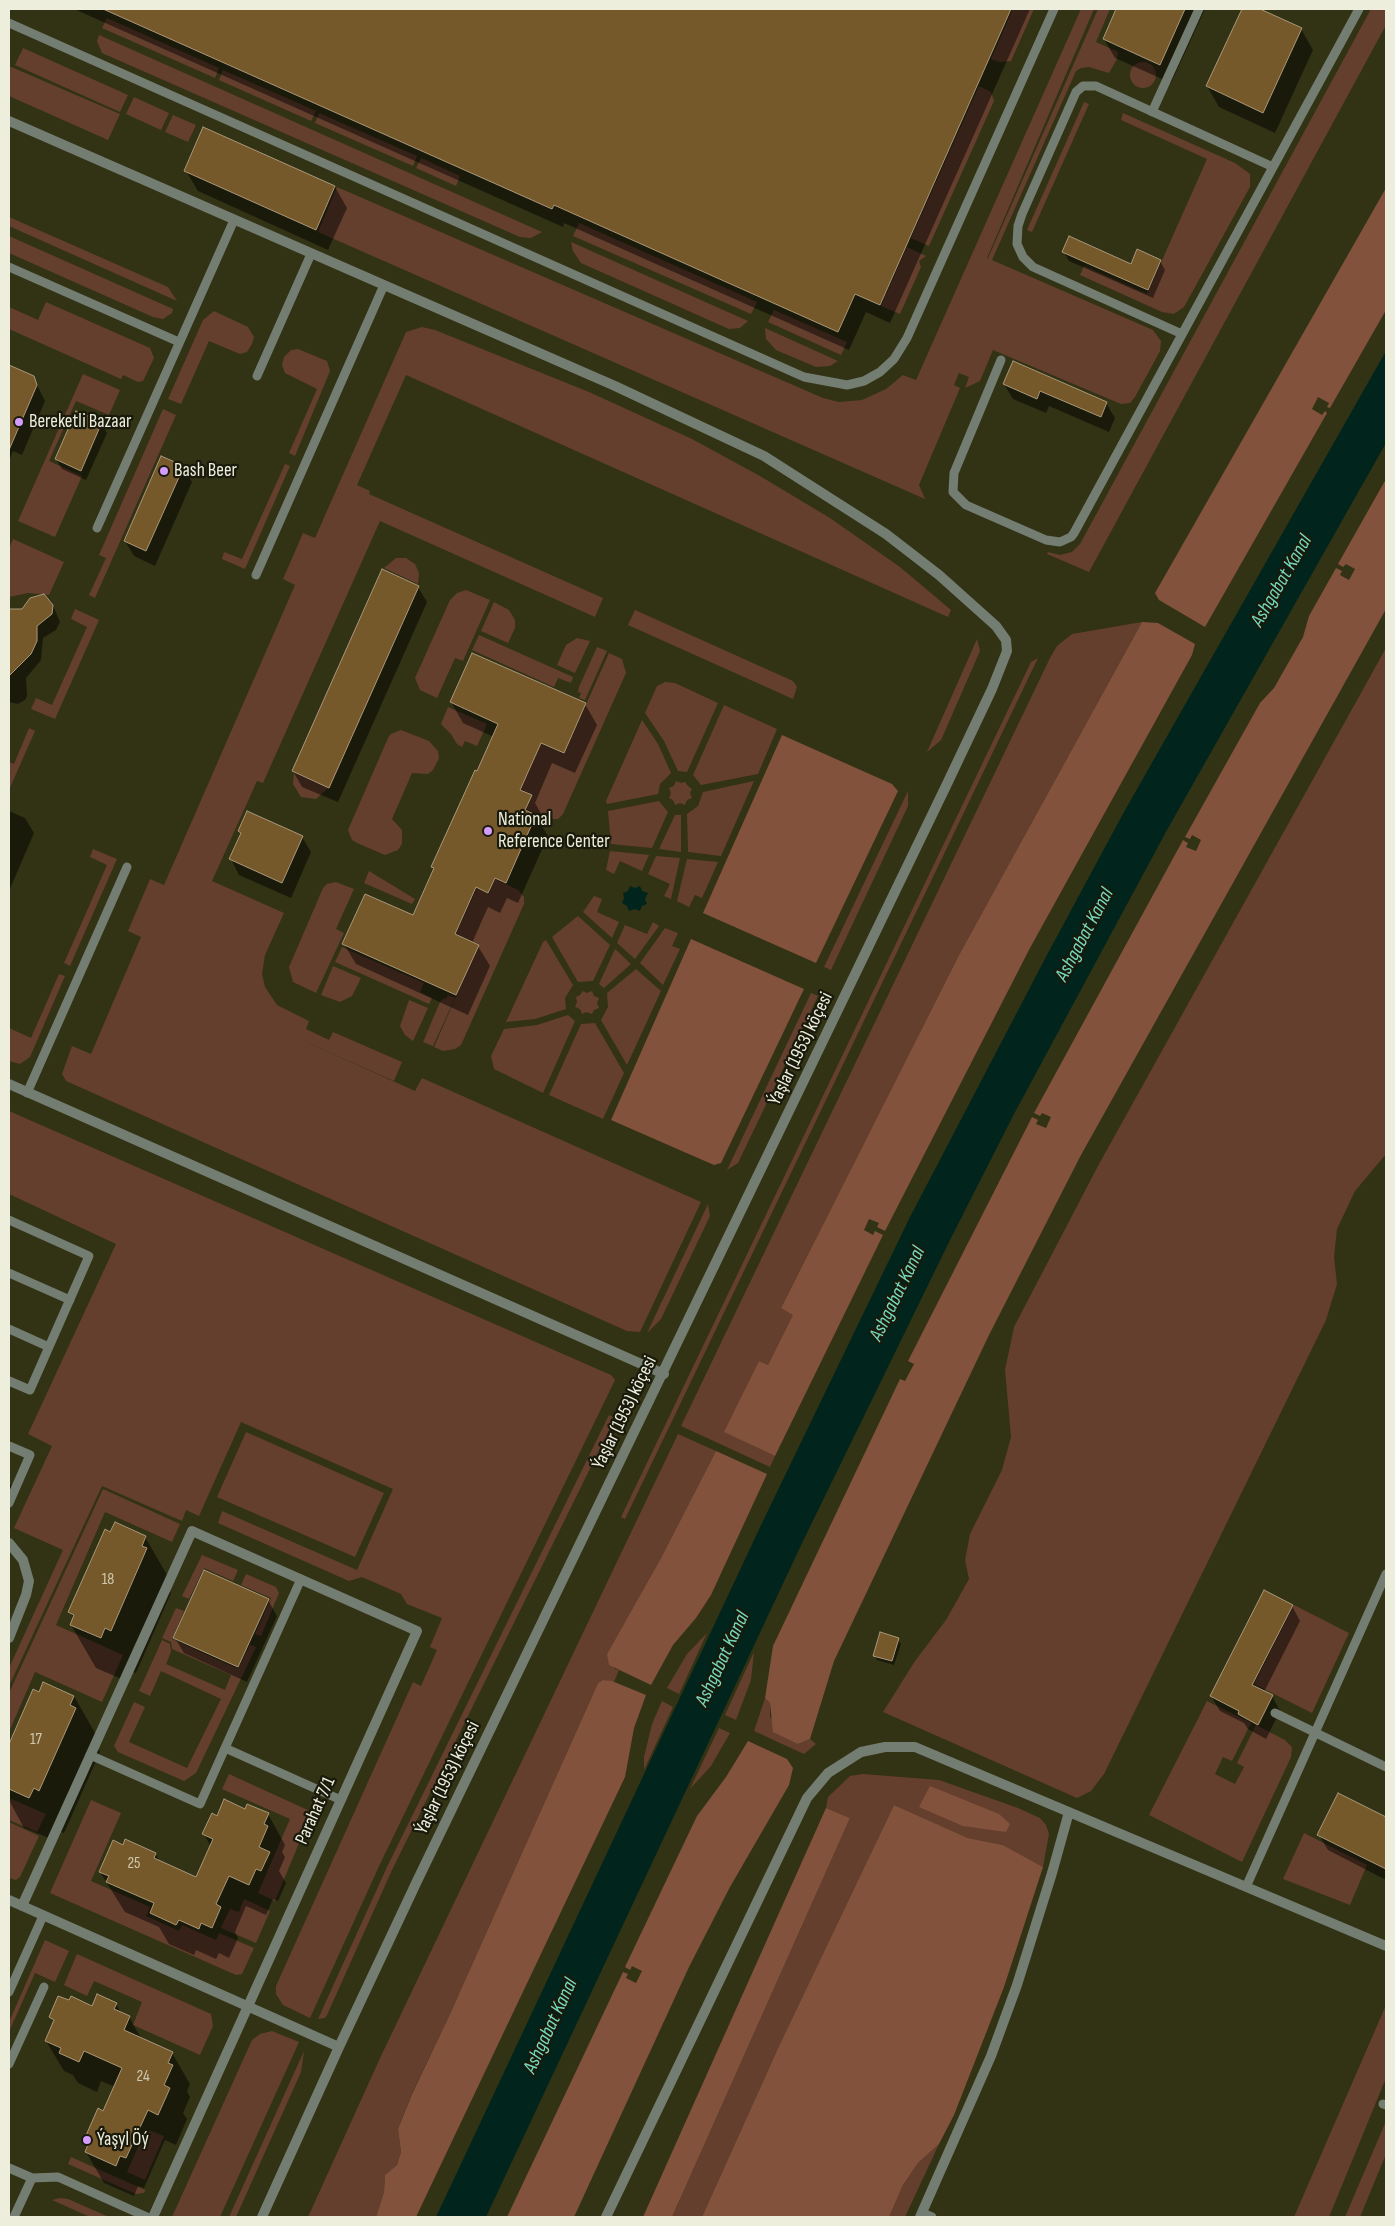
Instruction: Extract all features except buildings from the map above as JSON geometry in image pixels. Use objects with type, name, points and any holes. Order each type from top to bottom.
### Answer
[{"type":"street","name":"Ýaşlar (1953) köçesi","points":[[9,122],[641,398],[764,456],[886,534],[969,600],[996,626],[1006,640],[1007,651],[996,680],[664,1374],[422,1870],[262,2217]]},
{"type":"street","points":[[9,1084],[664,1374]]},
{"type":"street","points":[[22,1906],[192,1531],[302,1578]]},
{"type":"street","points":[[9,1543],[23,1560],[29,1581],[21,1611],[9,1638]]},
{"type":"street","name":"Parahat 7/1","points":[[153,2217],[417,1631],[302,1578]]},
{"type":"street","points":[[606,2217],[806,1798],[828,1772],[861,1752],[885,1747],[915,1747],[1386,1946]]},
{"type":"street","points":[[921,2215],[997,2038],[1052,1873],[1069,1812]]},
{"type":"street","points":[[9,1900],[339,2047]]},
{"type":"lane","points":[[9,23],[804,378],[847,385],[864,381],[880,372],[894,359],[907,338],[1054,9]]},
{"type":"lane","points":[[1152,112],[1198,9]]},
{"type":"lane","points":[[1001,360],[954,473],[953,492],[966,505],[1046,540],[1060,542],[1071,537],[1074,533],[1359,9]]},
{"type":"lane","points":[[1182,334],[1033,267],[1024,257],[1017,244],[1018,226],[1022,214],[1080,88],[1090,85],[1096,86],[1273,167]]},
{"type":"lane","points":[[98,528],[234,220]]},
{"type":"lane","points":[[257,376],[311,254]]},
{"type":"lane","points":[[9,267],[179,342]]},
{"type":"lane","points":[[256,574],[384,286]]},
{"type":"lane","points":[[27,1092],[127,867]]},
{"type":"lane","points":[[9,1220],[89,1256],[30,1390],[9,1381]]},
{"type":"lane","points":[[9,1273],[70,1300]]},
{"type":"lane","points":[[9,1329],[49,1347]]},
{"type":"lane","points":[[9,1446],[30,1455],[9,1504]]},
{"type":"lane","points":[[1246,1887],[1386,1574]]},
{"type":"lane","points":[[90,1755],[200,1804],[302,1578]]},
{"type":"lane","points":[[1275,1713],[1386,1767]]},
{"type":"lane","points":[[225,1748],[341,1800]]},
{"type":"lane","points":[[9,1992],[42,1916]]},
{"type":"lane","points":[[9,2064],[44,1986]]},
{"type":"lane","points":[[9,2168],[32,2178],[58,2177],[147,2217]]},
{"type":"lane","points":[[14,2217],[32,2178]]},
{"type":"lane","points":[[921,2215],[932,2217]]},
{"type":"shaded area","points":[[1013,9],[1034,9],[1011,61],[999,62],[991,59]]},
{"type":"shaded area","points":[[1081,9],[1094,9],[987,258],[989,259],[1098,9],[1110,9],[1096,42],[1118,52],[1117,59],[1109,73],[1089,67],[1076,71],[992,260],[1153,330],[1161,341],[1160,351],[1135,397],[1130,403],[1121,404],[993,350],[980,381],[965,388],[969,377],[959,373],[954,385],[960,388],[919,485],[925,499],[318,232],[337,187],[823,398],[839,402],[862,400],[886,389],[903,375],[916,380]]},
{"type":"shaded area","points":[[1371,9],[1386,9],[1386,25],[1089,572],[1047,554],[1048,552],[1060,555],[1072,552],[1080,544]]},
{"type":"shaded area","points":[[107,18],[219,68],[215,78],[102,28]]},
{"type":"shaded area","points":[[99,35],[542,232],[531,238],[520,237],[102,53],[97,41]]},
{"type":"shaded area","points":[[23,48],[128,95],[120,112],[15,65]]},
{"type":"shaded area","points":[[1143,62],[1152,66],[1156,75],[1152,84],[1143,88],[1134,84],[1130,75],[1134,66]]},
{"type":"shaded area","points":[[9,66],[120,114],[108,140],[9,96]]},
{"type":"shaded area","points":[[223,70],[316,111],[311,121],[219,80]]},
{"type":"shaded area","points":[[979,86],[991,92],[994,101],[929,246],[911,238]]},
{"type":"shaded area","points":[[134,97],[169,113],[161,130],[126,114]]},
{"type":"shaded area","points":[[1084,102],[1089,104],[1032,232],[1027,230]]},
{"type":"shaded area","points":[[319,113],[417,156],[413,166],[315,123]]},
{"type":"shaded area","points":[[1123,113],[1235,163],[1250,174],[1250,187],[1184,307],[1174,314],[1162,312],[1080,275],[1084,266],[1147,294],[1207,159],[1121,120]]},
{"type":"shaded area","points":[[173,115],[196,125],[188,142],[165,132]]},
{"type":"shaded area","points":[[421,158],[460,176],[456,186],[416,168]]},
{"type":"shaded area","points":[[1386,188],[1386,310],[1330,408],[1327,407],[1329,403],[1318,397],[1312,409],[1322,415],[1325,411],[1327,413],[1205,627],[1159,600],[1155,593]]},
{"type":"shaded area","points":[[9,217],[168,287],[177,301],[9,226]]},
{"type":"shaded area","points":[[579,223],[757,302],[751,314],[573,236]]},
{"type":"shaded area","points":[[9,236],[173,309],[172,313],[163,319],[153,317],[9,253]]},
{"type":"shaded area","points":[[571,242],[748,321],[740,328],[729,329],[581,263],[573,251]]},
{"type":"shaded area","points":[[907,247],[926,256],[919,261],[921,267],[900,314],[881,306]]},
{"type":"shaded area","points":[[46,302],[150,348],[154,358],[143,381],[138,382],[123,375],[121,379],[9,329],[9,307],[38,320]]},
{"type":"shaded area","points":[[774,310],[847,342],[841,355],[768,322]]},
{"type":"shaded area","points":[[214,311],[248,327],[254,337],[252,344],[247,352],[240,354],[209,341],[181,404],[168,399],[203,320]]},
{"type":"shaded area","points":[[422,327],[435,330],[589,392],[692,439],[760,476],[830,518],[900,567],[951,610],[948,617],[406,375],[357,485],[370,491],[369,494],[603,598],[595,617],[380,521],[263,783],[257,781],[212,881],[284,913],[265,955],[262,974],[265,987],[277,1005],[309,1021],[306,1029],[329,1040],[333,1032],[402,1062],[394,1081],[286,1033],[415,1091],[422,1078],[701,1202],[640,1332],[627,1331],[66,1081],[62,1074],[72,1046],[91,1054],[141,937],[128,931],[150,879],[164,885],[295,585],[283,579],[303,533],[315,538],[406,332]]},
{"type":"shaded area","points":[[765,328],[838,361],[830,366],[816,367],[776,350],[766,339]]},
{"type":"shaded area","points":[[298,349],[327,361],[330,371],[295,456],[289,453],[317,389],[285,373],[282,365],[284,357],[291,350]]},
{"type":"shaded area","points":[[83,374],[120,390],[109,415],[76,401],[49,461],[82,476],[55,537],[18,521]]},
{"type":"shaded area","points":[[163,409],[176,415],[95,598],[89,595],[106,558],[99,555]]},
{"type":"shaded area","points":[[285,464],[290,466],[245,569],[222,559],[224,552],[242,559]]},
{"type":"shaded area","points":[[1386,479],[1386,609],[1081,1155],[989,1335],[834,1661],[810,1739],[798,1744],[773,1732],[770,1703],[765,1698],[773,1646],[900,1379],[905,1381],[914,1364],[908,1361],[1032,1117],[1038,1120],[1036,1124],[1046,1128],[1051,1117],[1042,1113],[1040,1116],[1034,1113],[1183,840],[1188,843],[1186,847],[1196,851],[1201,840],[1192,835],[1190,839],[1185,837],[1260,703],[1274,688],[1303,637],[1309,616],[1336,568],[1342,571],[1340,575],[1349,580],[1355,569],[1346,564],[1343,567],[1338,564]]},
{"type":"shaded area","points":[[13,539],[64,562],[49,595],[28,593],[9,597],[9,549]]},
{"type":"shaded area","points":[[396,558],[406,558],[415,564],[419,573],[418,584],[384,568]]},
{"type":"shaded area","points":[[466,590],[490,600],[463,661],[455,658],[437,698],[420,690],[415,678],[450,600],[457,593]]},
{"type":"shaded area","points":[[494,602],[509,610],[515,620],[515,628],[508,643],[481,631]]},
{"type":"shaded area","points":[[75,609],[99,620],[55,719],[31,709],[36,698],[52,705],[87,627],[71,619]]},
{"type":"shaded area","points":[[635,610],[793,681],[797,687],[793,699],[628,625]]},
{"type":"shaded area","points":[[1142,622],[959,955],[781,1308],[794,1314],[768,1365],[759,1361],[725,1432],[775,1456],[770,1467],[681,1426],[1050,658],[1057,646],[1072,634]]},
{"type":"shaded area","points":[[1142,622],[1158,623],[1195,644],[1192,655],[1030,948],[885,1231],[877,1227],[879,1223],[869,1219],[864,1230],[873,1235],[875,1231],[883,1235],[775,1456],[724,1432],[759,1361],[768,1365],[793,1315],[781,1308],[959,955]]},
{"type":"shaded area","points":[[479,635],[573,677],[571,683],[558,678],[554,687],[472,650]]},
{"type":"shaded area","points":[[577,638],[590,641],[575,673],[557,665],[566,645]]},
{"type":"shaded area","points":[[977,639],[980,651],[941,740],[927,752]]},
{"type":"shaded area","points":[[597,647],[607,651],[585,700],[579,698],[581,693],[578,692],[579,687]]},
{"type":"shaded area","points":[[1386,648],[1386,1154],[1355,1191],[1337,1229],[1334,1257],[1337,1284],[1326,1320],[1104,1774],[1091,1791],[1077,1798],[883,1712],[915,1661],[946,1620],[969,1579],[965,1560],[970,1534],[1002,1470],[1011,1437],[1005,1370],[1014,1327],[1099,1164]]},
{"type":"shaded area","points":[[609,653],[622,659],[626,673],[563,814],[558,819],[549,819],[526,809],[532,795],[521,789],[541,744],[564,754]]},
{"type":"shaded area","points":[[1038,658],[625,1519],[621,1517],[1031,662]]},
{"type":"shaded area","points":[[665,682],[675,683],[718,703],[687,772],[678,771],[664,741],[645,713],[657,686]]},
{"type":"shaded area","points":[[724,705],[777,729],[758,774],[701,785],[693,775]]},
{"type":"shaded area","points":[[448,707],[487,724],[477,746],[465,741],[462,747],[457,744],[451,734],[441,724]]},
{"type":"shaded area","points":[[642,720],[658,744],[671,773],[660,784],[658,794],[607,804],[606,801]]},
{"type":"shaded area","points":[[29,728],[35,731],[9,790],[9,762],[14,764]]},
{"type":"shaded area","points":[[401,730],[429,741],[438,751],[439,758],[433,770],[428,774],[412,773],[392,819],[402,830],[402,844],[398,850],[385,855],[352,840],[348,830],[388,738],[391,734]]},
{"type":"shaded area","points":[[782,735],[892,784],[898,791],[816,963],[703,913]]},
{"type":"shaded area","points":[[294,773],[328,788],[316,799],[301,797],[293,784]]},
{"type":"shaded area","points":[[676,781],[685,782],[692,789],[690,793],[692,798],[687,800],[685,805],[680,803],[675,805],[673,800],[669,798],[671,793],[669,788],[674,786]]},
{"type":"shaded area","points":[[754,781],[721,856],[688,852],[687,814],[698,806],[703,792]]},
{"type":"shaded area","points":[[908,791],[908,806],[831,970],[824,967]]},
{"type":"shaded area","points":[[659,801],[668,812],[652,848],[611,844],[608,811]]},
{"type":"shaded area","points":[[675,815],[681,815],[681,852],[659,849]]},
{"type":"shaded area","points":[[93,849],[117,859],[70,966],[64,963],[107,865],[90,857]]},
{"type":"shaded area","points":[[610,851],[649,855],[642,871],[620,861],[614,874],[606,870]]},
{"type":"shaded area","points":[[656,856],[680,858],[671,899],[664,896],[670,884],[648,874]]},
{"type":"shaded area","points":[[687,859],[718,862],[702,898],[695,895],[689,907],[677,901]]},
{"type":"shaded area","points":[[369,871],[415,899],[412,904],[364,883]]},
{"type":"shaded area","points":[[495,879],[518,890],[524,897],[524,904],[461,1045],[455,1049],[443,1051],[434,1047],[479,944],[456,934],[477,888],[489,894]]},
{"type":"shaded area","points":[[336,882],[354,889],[336,929],[344,933],[316,993],[293,982],[289,967],[323,888],[327,884]]},
{"type":"shaded area","points":[[594,896],[602,899],[597,912],[619,922],[612,938],[583,912]]},
{"type":"shaded area","points":[[578,916],[610,945],[593,981],[578,982],[552,937]]},
{"type":"shaded area","points":[[653,922],[659,926],[635,959],[617,943],[625,925],[647,934]]},
{"type":"shaded area","points":[[665,928],[678,933],[672,946],[680,949],[663,985],[640,963]]},
{"type":"shaded area","points":[[691,939],[804,989],[721,1163],[714,1165],[611,1120]]},
{"type":"shaded area","points":[[546,940],[573,985],[565,998],[566,1009],[535,1019],[506,1022],[543,942]]},
{"type":"shaded area","points":[[342,947],[424,983],[420,992],[432,998],[429,1004],[335,962]]},
{"type":"shaded area","points":[[615,949],[631,964],[604,988],[599,984]]},
{"type":"shaded area","points":[[333,966],[361,978],[352,996],[340,1002],[321,995]]},
{"type":"shaded area","points":[[636,969],[661,991],[627,1065],[601,1020],[608,1007],[607,993]]},
{"type":"shaded area","points":[[59,974],[65,976],[30,1057],[20,1064],[9,1061],[9,1028],[31,1038]]},
{"type":"shaded area","points":[[583,991],[587,993],[592,991],[594,996],[599,998],[597,1003],[599,1008],[594,1010],[592,1014],[586,1012],[582,1014],[580,1009],[575,1007],[576,997]]},
{"type":"shaded area","points":[[811,993],[818,996],[738,1163],[727,1170]]},
{"type":"shaded area","points":[[448,995],[455,998],[433,1046],[423,1042],[440,1002],[444,998],[446,999]]},
{"type":"shaded area","points":[[409,1000],[428,1008],[413,1041],[405,1035],[400,1026]]},
{"type":"shaded area","points":[[568,1015],[575,1021],[543,1093],[494,1069],[491,1056],[504,1029],[537,1025]]},
{"type":"shaded area","points":[[595,1023],[624,1073],[603,1119],[549,1095],[581,1024]]},
{"type":"shaded area","points":[[9,1111],[611,1375],[615,1380],[380,1864],[310,2018],[283,2005],[276,1994],[276,1986],[413,1682],[421,1686],[437,1650],[430,1647],[442,1618],[407,1604],[401,1594],[362,1577],[349,1581],[218,1523],[222,1511],[357,1570],[393,1489],[241,1422],[199,1516],[186,1510],[182,1521],[102,1486],[9,1686],[9,1668],[63,1550],[14,1528],[52,1446],[28,1434],[116,1244],[9,1194]]},
{"type":"shaded area","points":[[708,1204],[710,1216],[661,1319],[647,1333]]},
{"type":"shaded area","points":[[609,1415],[615,1418],[392,1870],[327,2015],[325,2018],[318,2019],[387,1867]]},
{"type":"shaded area","points":[[246,1432],[384,1493],[355,1557],[217,1497]]},
{"type":"shaded area","points":[[678,1434],[716,1451],[661,1558],[607,1654],[615,1669],[619,1670],[614,1682],[603,1680],[598,1683],[450,2014],[412,2093],[398,2129],[401,2152],[397,2165],[385,2175],[384,2192],[376,2217],[308,2217],[381,2056]]},
{"type":"shaded area","points":[[716,1451],[767,1474],[711,1595],[696,1618],[673,1645],[651,1685],[609,1665],[607,1654],[661,1558]]},
{"type":"shaded area","points":[[103,1489],[180,1524],[172,1542],[105,1512],[56,1625],[123,1655],[102,1702],[35,1672],[9,1732],[9,1693]]},
{"type":"shaded area","points":[[202,1555],[238,1570],[233,1581],[204,1568],[189,1599],[182,1596]]},
{"type":"shaded area","points":[[246,1574],[276,1587],[279,1593],[261,1636],[255,1634],[271,1598],[241,1585]]},
{"type":"shaded area","points":[[1294,1605],[1349,1633],[1312,1713],[1254,1684]]},
{"type":"shaded area","points":[[176,1608],[184,1611],[172,1639],[238,1669],[250,1645],[256,1647],[196,1773],[184,1781],[118,1752],[114,1746],[134,1702],[145,1707],[129,1742],[187,1768],[221,1699],[161,1671],[150,1696],[139,1691],[162,1640],[170,1644],[171,1652],[166,1664],[225,1690],[231,1675],[172,1649],[171,1642],[162,1638]]},
{"type":"shaded area","points":[[707,1633],[679,1694],[667,1688],[687,1654]]},
{"type":"shaded area","points":[[754,1652],[751,1680],[736,1720],[725,1715]]},
{"type":"shaded area","points":[[603,1680],[612,1681],[646,1695],[634,1728],[625,1777],[416,2217],[376,2217],[384,2192],[385,2175],[397,2165],[401,2152],[398,2129],[412,2094],[450,2014],[598,1683]]},
{"type":"shaded area","points":[[765,1698],[770,1703],[770,1717],[798,1744],[810,1739],[816,1744],[804,1754],[754,1731]]},
{"type":"shaded area","points":[[662,1701],[673,1707],[644,1770],[644,1757],[652,1724]]},
{"type":"shaded area","points":[[1207,1701],[1251,1723],[1232,1761],[1223,1757],[1215,1774],[1235,1784],[1244,1767],[1237,1763],[1256,1725],[1285,1740],[1292,1747],[1291,1757],[1242,1862],[1149,1815]]},
{"type":"shaded area","points":[[719,1728],[730,1733],[711,1766],[690,1789]]},
{"type":"shaded area","points":[[748,1741],[787,1759],[793,1768],[789,1785],[730,1887],[689,1967],[574,2217],[507,2217],[623,1972],[628,1974],[626,1978],[636,1983],[642,1971],[632,1966],[630,1970],[625,1967],[697,1816],[726,1777]]},
{"type":"shaded area","points":[[229,1774],[312,1812],[275,1901],[258,1893],[290,1819],[222,1789]]},
{"type":"shaded area","points":[[863,1774],[939,1780],[1018,1808],[1040,1818],[1046,1825],[1049,1834],[1043,1867],[1003,1845],[968,1838],[894,1805],[779,2046],[702,2217],[672,2217],[850,1818],[826,1808],[828,1797],[850,1776]]},
{"type":"shaded area","points":[[930,1786],[999,1814],[1010,1824],[1006,1832],[963,1826],[919,1807]]},
{"type":"shaded area","points":[[9,1798],[46,1814],[37,1832],[9,1820]]},
{"type":"shaded area","points":[[91,1800],[121,1813],[91,1881],[150,1907],[146,1916],[179,1931],[182,1925],[216,1940],[219,1933],[254,1948],[242,1974],[236,1975],[50,1893]]},
{"type":"shaded area","points":[[894,1805],[968,1838],[1003,1845],[1043,1867],[1004,1987],[954,2115],[939,2144],[918,2163],[903,2185],[889,2217],[702,2217],[779,2046]]},
{"type":"shaded area","points":[[826,1808],[850,1818],[672,2217],[643,2217]]},
{"type":"shaded area","points":[[9,1822],[39,1836],[20,1877],[16,1880],[9,1878]]},
{"type":"shaded area","points":[[1304,1833],[1367,1865],[1350,1905],[1283,1879]]},
{"type":"shaded area","points":[[244,1899],[270,1911],[256,1943],[221,1928],[230,1909],[239,1912]]},
{"type":"shaded area","points":[[45,1940],[69,1951],[55,1982],[35,1973],[9,2032],[9,2022]]},
{"type":"shaded area","points":[[77,1954],[211,2014],[213,2026],[200,2055],[133,2025],[142,2002],[94,1981],[87,1996],[64,1985]]},
{"type":"shaded area","points":[[1386,2005],[1386,2078],[1329,2217],[1294,2217]]},
{"type":"shaded area","points":[[272,2031],[299,2042],[220,2217],[172,2217],[252,2040],[260,2034]]},
{"type":"shaded area","points":[[304,2051],[301,2072],[236,2217],[229,2217]]},
{"type":"shaded area","points":[[1386,2121],[1386,2154],[1360,2217],[1345,2217]]},
{"type":"shaded area","points":[[146,2129],[164,2136],[145,2180],[127,2172]]},
{"type":"shaded area","points":[[939,2144],[905,2217],[889,2217],[903,2185],[918,2163]]},
{"type":"shaded area","points":[[71,2157],[146,2190],[143,2193],[136,2194],[68,2164]]},
{"type":"shaded area","points":[[68,2199],[109,2217],[90,2217],[52,2200]]},
{"type":"water","name":"Ashgabat Kanal","points":[[1386,351],[1386,443],[1167,830],[1014,1114],[951,1238],[803,1541],[486,2217],[436,2217],[762,1523],[910,1217],[1124,812]]},
{"type":"water","points":[[630,886],[635,888],[640,886],[642,891],[648,893],[645,899],[647,904],[642,906],[640,911],[635,909],[629,911],[627,906],[622,903],[623,893],[628,891]]},
{"type":"place","name":"Bereketli Bazaar","points":[[19,422]]},
{"type":"place","name":"Bash Beer","points":[[164,471]]},
{"type":"place","name":"National Reference Center","points":[[488,831]]},
{"type":"place","name":"Ýaşyl Öý","points":[[87,2140]]}]
